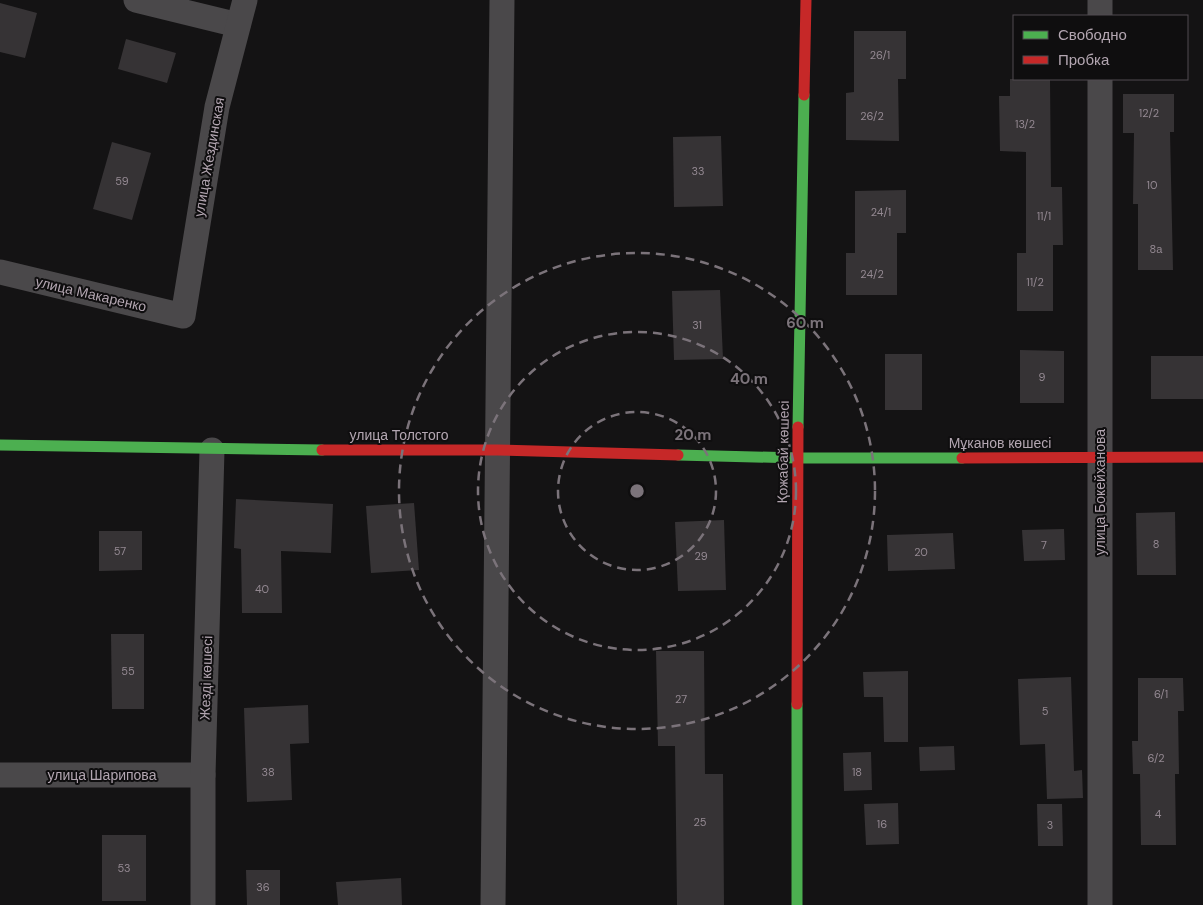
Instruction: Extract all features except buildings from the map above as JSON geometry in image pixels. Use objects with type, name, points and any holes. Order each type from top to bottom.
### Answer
[{"type":"street","points":[[136,0],[238,25]]},
{"type":"street","name":"улица Жездинская","points":[[183,316],[217,107],[245,0]]},
{"type":"street","points":[[493,905],[502,0]]},
{"type":"street","name":"Қожабай көшесі","points":[[796,905],[797,458],[806,0]]},
{"type":"street","points":[[1100,0],[1100,15]]},
{"type":"street","name":"улица Бокейханова","points":[[1100,80],[1100,905]]},
{"type":"street","name":"улица Макаренко","points":[[0,272],[183,316]]},
{"type":"street","name":"улица Толстого","points":[[0,445],[212,450],[497,450],[797,458]]},
{"type":"street","name":"Жезді көшесі","points":[[203,905],[203,775],[212,450]]},
{"type":"street","name":"Мұканов көшесі","points":[[797,458],[1203,458]]},
{"type":"street","name":"улица Шарипова","points":[[0,775],[203,775]]},
{"type":"traffic: fast","points":[[798,427],[804,95]]},
{"type":"traffic: fast","points":[[0,445],[322,450]]},
{"type":"traffic: fast","points":[[678,455],[797,458],[962,458]]},
{"type":"traffic: fast","points":[[797,704],[797,905]]},
{"type":"traffic: jam","points":[[804,95],[806,0]]},
{"type":"traffic: jam","points":[[797,704],[798,427]]},
{"type":"traffic: jam","points":[[322,450],[497,450],[678,455]]},
{"type":"traffic: jam","points":[[962,458],[1203,457]]}]
